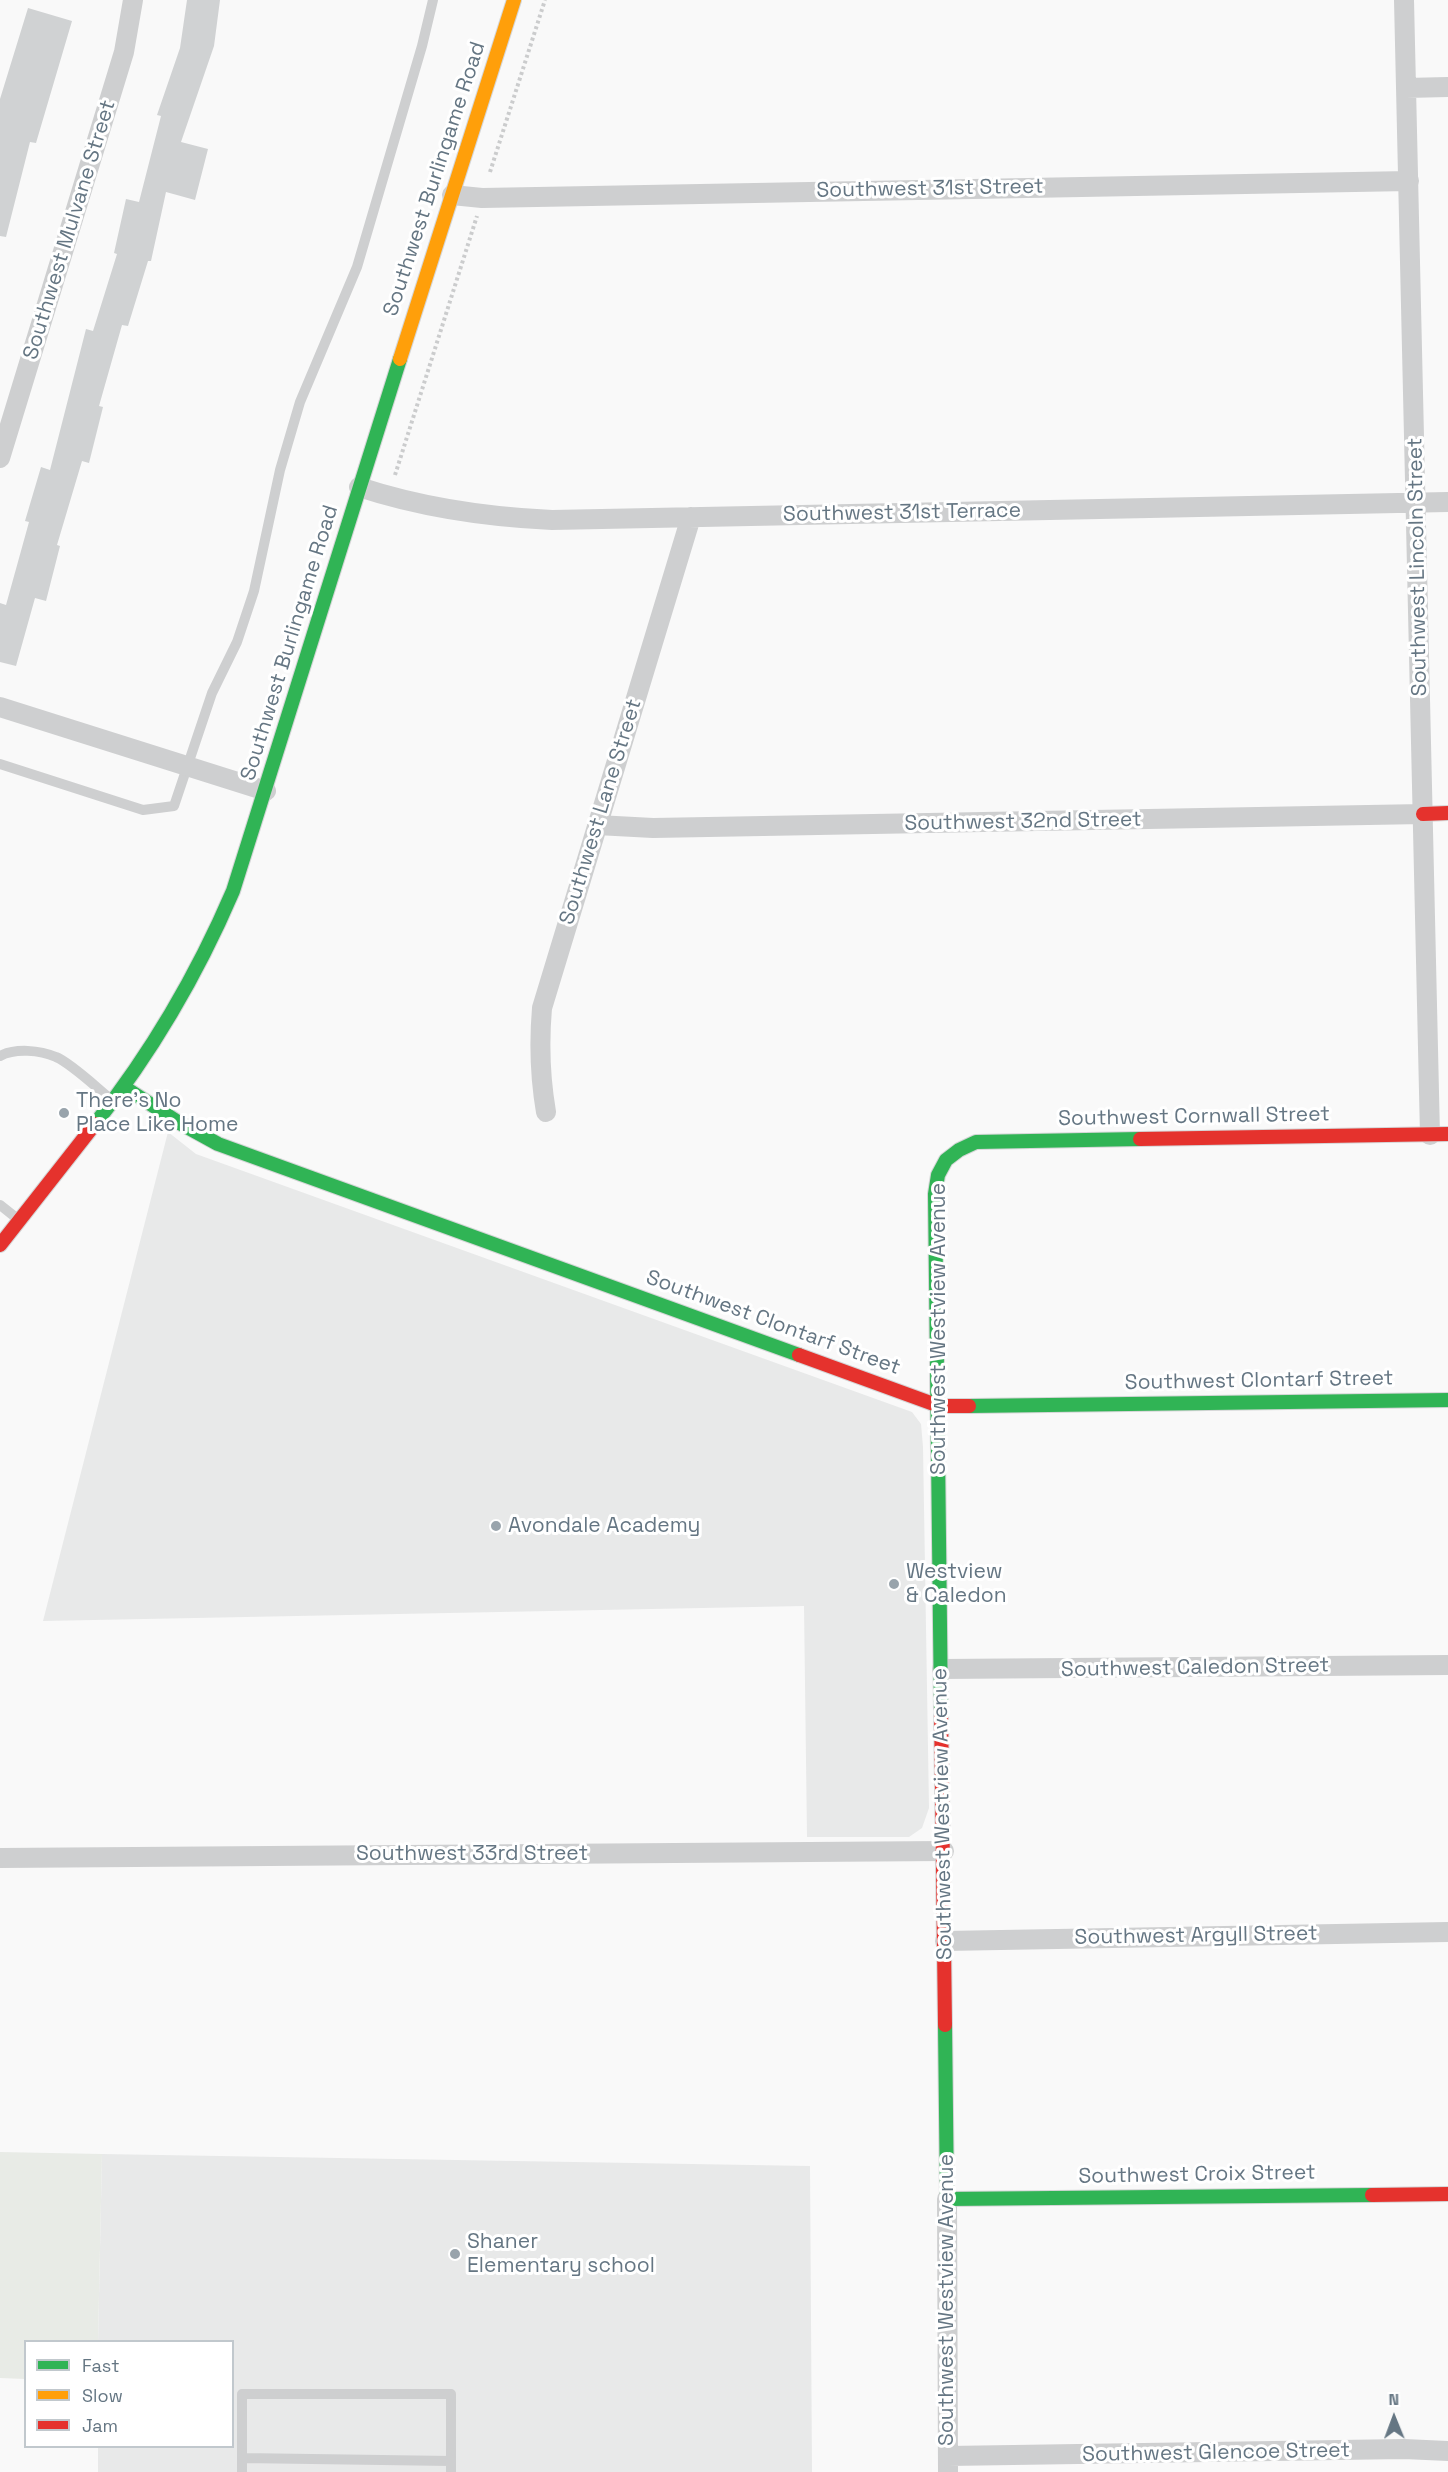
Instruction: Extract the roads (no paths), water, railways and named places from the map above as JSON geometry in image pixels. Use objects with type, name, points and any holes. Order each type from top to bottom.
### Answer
[{"type":"street","name":"Southwest Mulvane Street","points":[[0,458],[124,52],[133,0]]},
{"type":"street","name":"Southwest Burlingame Road","points":[[0,1245],[124,1087],[170,1020],[216,931],[233,891],[514,0]]},
{"type":"street","name":"Southwest Lincoln Street","points":[[1404,0],[1423,814],[1439,1134]]},
{"type":"street","points":[[1406,88],[1448,87]]},
{"type":"street","name":"Southwest 31st Street","points":[[452,195],[482,198],[1409,181]]},
{"type":"street","name":"Southwest 31st Terrace","points":[[359,488],[412,502],[500,517],[552,520],[1448,502]]},
{"type":"street","name":"Southwest Lane Street","points":[[546,1112],[541,1086],[539,1047],[542,1008],[691,517]]},
{"type":"street","points":[[0,707],[266,792]]},
{"type":"street","name":"Southwest 32nd Street","points":[[597,825],[665,828],[1448,813]]},
{"type":"street","name":"Southwest Clontarf Street","points":[[124,1087],[178,1122],[218,1144],[939,1406],[1448,1400]]},
{"type":"street","name":"Southwest Cornwall Street","points":[[946,1159],[962,1146],[976,1142],[1439,1134]]},
{"type":"street","name":"Southwest Westview Avenue","points":[[946,1159],[938,1172],[935,1185],[945,1941],[948,2464]]},
{"type":"street","name":"Southwest Caledon Street","points":[[942,1670],[1448,1665]]},
{"type":"street","name":"Southwest 33rd Street","points":[[0,1858],[944,1851]]},
{"type":"street","name":"Southwest Argyll Street","points":[[945,1941],[1448,1932]]},
{"type":"street","name":"Southwest Croix Street","points":[[946,2199],[1448,2194]]},
{"type":"street","name":"Southwest Glencoe Street","points":[[948,2464],[1404,2449],[1448,2451]]},
{"type":"lane","points":[[0,764],[143,810],[174,806],[212,693],[237,642],[254,591],[280,470],[300,402],[357,267],[422,46],[433,0]]},
{"type":"lane","points":[[0,1056],[8,1052],[36,1052],[57,1057],[113,1101]]},
{"type":"lane","points":[[0,1205],[19,1220]]},
{"type":"lane","points":[[242,2458],[451,2467],[451,2394],[242,2394],[242,2458],[242,2472]]},
{"type":"place","name":"There’s No Place Like Home","points":[[64,1113]]},
{"type":"place","name":"Avondale Academy","points":[[496,1526]]},
{"type":"place","name":"Westview & Caledon","points":[[894,1584]]},
{"type":"place","name":"Shaner Elementary school","points":[[455,2254]]}]
